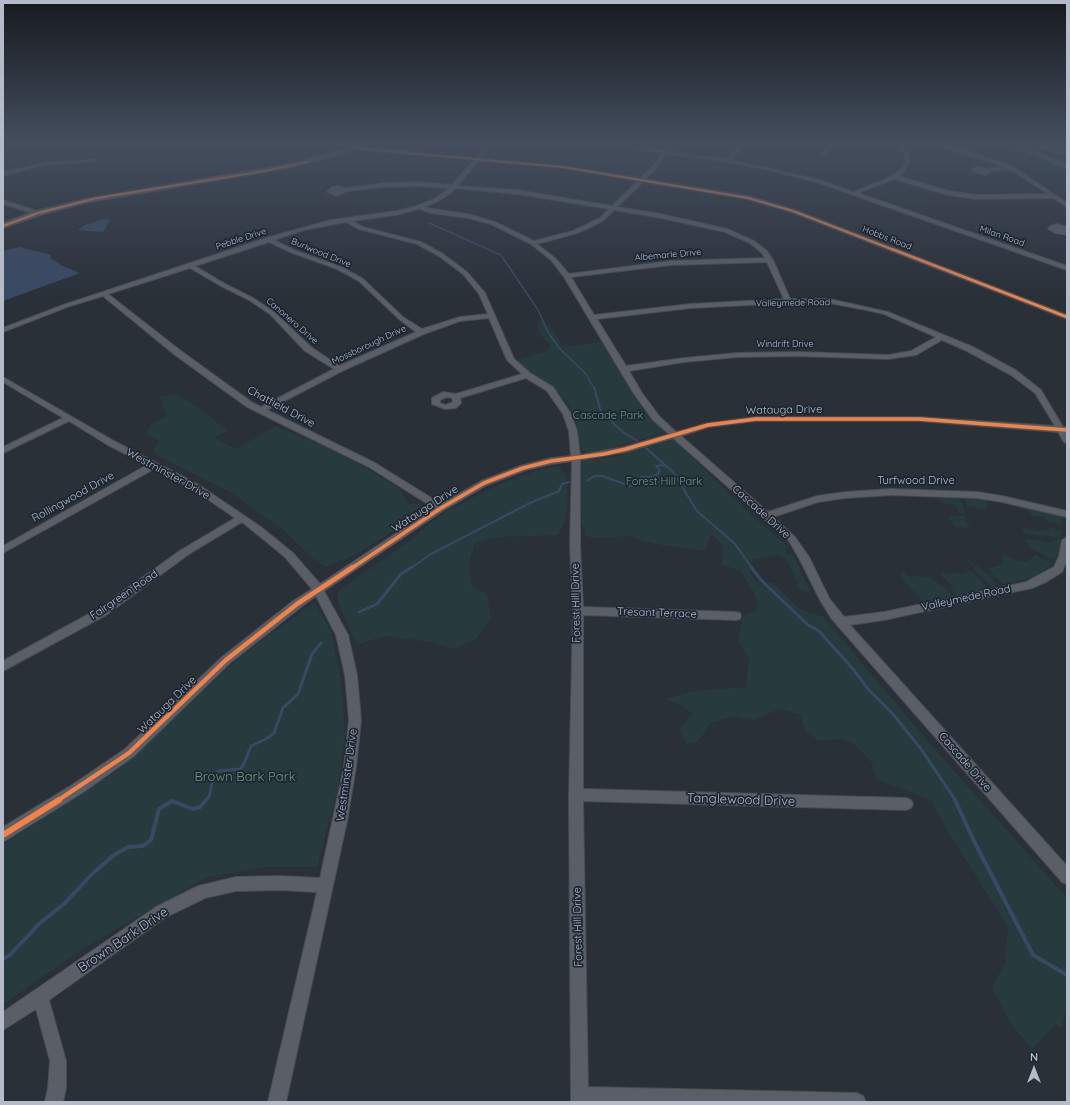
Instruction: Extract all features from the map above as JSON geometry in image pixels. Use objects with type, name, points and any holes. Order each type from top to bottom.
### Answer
[{"type":"main road","points":[[3,226],[38,213],[110,196]]},
{"type":"street","name":"Pebble Drive","points":[[3,330],[103,293],[309,227],[396,213],[419,207],[436,200],[442,196]]},
{"type":"street","points":[[543,196],[686,222],[735,234],[759,246],[770,260],[788,301]]},
{"type":"street","points":[[533,243],[589,226],[602,219],[625,196]]},
{"type":"street","name":"Hobbs Road","points":[[734,196],[748,198],[793,211],[1067,317]]},
{"type":"street","name":"Milan Road","points":[[861,196],[1067,268]]},
{"type":"street","points":[[973,196],[1054,196],[1067,205]]},
{"type":"street","points":[[3,202],[38,213]]},
{"type":"street","name":"Cascade Drive","points":[[419,207],[431,211],[479,218],[533,243],[553,259],[567,276],[638,394],[656,418],[792,539],[804,557],[825,600],[841,622],[1067,877]]},
{"type":"street","name":"Forest Hill Drive","points":[[347,220],[361,228],[419,243],[456,265],[471,279],[482,293],[511,360],[527,375],[550,389],[568,414],[573,431],[576,458],[575,544],[578,611],[576,795],[580,1099]]},
{"type":"street","points":[[1067,229],[1060,226],[1051,228],[1057,232],[1067,233]]},
{"type":"street","name":"Burlwood Drive","points":[[268,240],[292,251],[339,268],[361,280],[401,318],[421,332]]},
{"type":"street","name":"Albemarle Drive","points":[[567,276],[671,263],[770,260]]},
{"type":"street","name":"Canonero Drive","points":[[190,265],[251,299],[272,313],[308,348],[339,370]]},
{"type":"street","name":"Chatfield Drive","points":[[103,293],[178,353],[250,405],[372,465],[441,508]]},
{"type":"street","name":"Valleymede Road","points":[[592,317],[691,306],[788,301],[829,301],[886,313],[988,357],[1028,383],[1038,392],[1064,429],[1067,440]]},
{"type":"street","name":"Mossborough Drive","points":[[261,410],[339,370],[421,332],[460,319],[492,316]]},
{"type":"street","name":"Windrift Drive","points":[[624,369],[700,358],[750,355],[798,354],[888,357],[912,353],[942,337]]},
{"type":"street","points":[[456,397],[527,375]]},
{"type":"street","name":"Westminster Drive","points":[[3,379],[111,443],[196,487],[242,518],[289,555],[318,590],[342,635],[351,676],[354,720],[348,774],[340,821],[326,885],[276,1102]]},
{"type":"street","points":[[3,450],[69,418]]},
{"type":"street","name":"Watauga Drive","points":[[3,835],[77,789],[129,753],[226,660],[287,612],[318,590],[441,508],[484,483],[523,468],[551,460],[576,458],[626,449],[708,425],[756,419],[919,419],[1064,429]]},
{"type":"street","name":"Rollingwood Drive","points":[[3,550],[154,465]]},
{"type":"street","name":"Turfwood Drive","points":[[767,516],[790,507],[845,494],[891,492],[977,495],[1002,499],[1067,514]]},
{"type":"street","name":"Fairgreen Road","points":[[3,666],[102,612],[186,552],[242,518]]},
{"type":"street","name":"Valleymede Road","points":[[841,622],[884,616],[1028,585],[1042,579],[1058,569],[1066,556],[1067,540]]},
{"type":"street","name":"Tresant Terrace","points":[[578,611],[736,616]]},
{"type":"street","name":"Tanglewood Drive","points":[[576,795],[906,804]]},
{"type":"street","name":"Brown Bark Drive","points":[[3,1022],[161,912],[204,891],[236,884],[280,883],[326,885]]},
{"type":"street","points":[[40,996],[58,1061],[57,1088],[54,1102]]},
{"type":"street","points":[[580,1099],[857,1102]]},
{"type":"green space","name":"Cascade Park","points":[[540,320],[550,326],[555,332],[561,345],[571,346],[602,342],[645,413],[666,432],[605,450],[587,452],[581,450],[576,419],[566,400],[555,389],[521,366],[516,360],[547,351],[551,345],[541,336],[537,325]]},
{"type":"green space","points":[[178,394],[228,430],[215,438],[236,449],[276,426],[319,444],[359,464],[401,489],[408,504],[420,504],[422,513],[356,554],[326,567],[314,559],[282,529],[232,493],[158,456],[153,450],[159,440],[145,434],[151,424],[167,416],[160,397]]},
{"type":"green space","name":"Forest Hill Park","points":[[673,439],[747,511],[789,548],[785,553],[794,556],[811,593],[800,590],[787,560],[778,555],[752,560],[750,572],[757,583],[773,583],[799,609],[824,617],[925,738],[1067,898],[1067,1001],[1062,1028],[1055,1025],[1032,1049],[1013,1027],[992,988],[1005,963],[1008,927],[945,827],[931,800],[877,779],[871,761],[855,745],[842,739],[818,741],[805,729],[800,714],[779,709],[753,721],[735,716],[710,723],[698,742],[687,744],[679,730],[693,714],[679,704],[666,699],[693,691],[746,687],[749,659],[738,640],[742,619],[746,614],[759,610],[755,594],[741,572],[721,564],[723,555],[722,544],[711,534],[705,551],[661,545],[629,536],[594,538],[585,536],[585,527],[582,527],[578,461],[614,457]]},
{"type":"green space","points":[[558,466],[565,474],[568,498],[565,521],[558,535],[499,537],[475,543],[469,563],[471,585],[487,594],[491,619],[475,640],[454,649],[431,642],[384,636],[357,645],[341,609],[337,597],[338,591],[411,540],[426,526],[447,511],[504,482],[541,469]]},
{"type":"green space","points":[[936,494],[959,496],[965,511],[964,514],[959,513],[955,505],[941,503]]},
{"type":"green space","points":[[964,496],[991,498],[987,501],[988,506],[985,510],[967,506]]},
{"type":"green space","points":[[1018,504],[1059,514],[1063,518],[1062,526],[1048,521],[1045,518],[1033,516],[1025,509],[1019,509]]},
{"type":"green space","points":[[964,515],[970,528],[955,527],[948,516]]},
{"type":"green space","points":[[1022,528],[1039,531],[1050,531],[1049,528],[1061,530],[1060,549],[1055,561],[1033,549],[1024,540],[1033,539],[1052,543],[1053,541],[1058,540],[1059,537],[1024,534]]},
{"type":"green space","points":[[1004,554],[1016,561],[1025,562],[1036,555],[1052,564],[1038,574],[1026,579],[1003,584],[993,575],[989,568],[1004,564],[1002,560]]},
{"type":"green space","points":[[969,559],[974,566],[979,567],[992,578],[997,586],[992,587],[974,569],[967,560]]},
{"type":"green space","points":[[972,571],[987,588],[956,595],[950,588],[953,586],[940,574],[944,572],[946,574],[956,572],[959,574]]},
{"type":"green space","points":[[904,572],[907,576],[929,577],[945,588],[952,596],[924,601],[904,581],[900,573]]},
{"type":"green space","name":"Brown Bark Park","points":[[315,602],[331,632],[341,679],[345,733],[337,792],[317,867],[263,867],[205,878],[83,949],[3,1004],[3,844],[121,768],[241,656]]},
{"type":"water","points":[[103,219],[110,220],[103,232],[78,230],[85,225]]},
{"type":"water","points":[[19,247],[51,255],[50,258],[60,265],[80,273],[3,301],[3,251]]},
{"type":"waterway","points":[[429,223],[501,255],[538,310],[548,332],[559,348],[586,374],[594,388]]},
{"type":"waterway","points":[[594,387],[601,412],[623,432],[637,441]]},
{"type":"waterway","points":[[646,448],[673,472],[697,511],[735,544],[752,568]]},
{"type":"waterway","points":[[587,481],[594,476],[602,476],[630,486],[639,483],[641,477],[652,477],[658,474],[660,470],[656,466],[665,465]]},
{"type":"waterway","points":[[411,568],[431,554],[530,503],[559,491],[562,484],[569,482]]},
{"type":"waterway","points":[[359,612],[377,604],[401,574],[412,567]]},
{"type":"waterway","points":[[751,567],[761,580],[808,625],[819,631],[853,669],[868,689],[893,714],[921,749],[956,801]]},
{"type":"waterway","points":[[206,800],[209,797],[213,778],[219,771],[240,769],[243,766],[251,746],[266,739],[274,733],[283,708],[298,694],[312,654],[321,643]]},
{"type":"waterway","points":[[172,801],[193,809],[200,807],[206,800]]},
{"type":"waterway","points":[[955,800],[975,843],[1033,955],[1067,975]]},
{"type":"waterway","points":[[3,959],[10,955],[40,923],[65,903],[92,874],[114,855],[128,847],[143,846],[151,840],[159,809],[172,801]]},
{"type":"cycle path","points":[[3,226],[38,213],[112,196]]},
{"type":"cycle path","points":[[733,196],[748,198],[793,211],[1067,317]]},
{"type":"cycle path","points":[[3,835],[77,789],[129,753],[226,660],[297,604],[441,508],[484,483],[523,468],[551,461],[604,454],[626,449],[708,425],[756,419],[919,419],[1067,430]]}]
